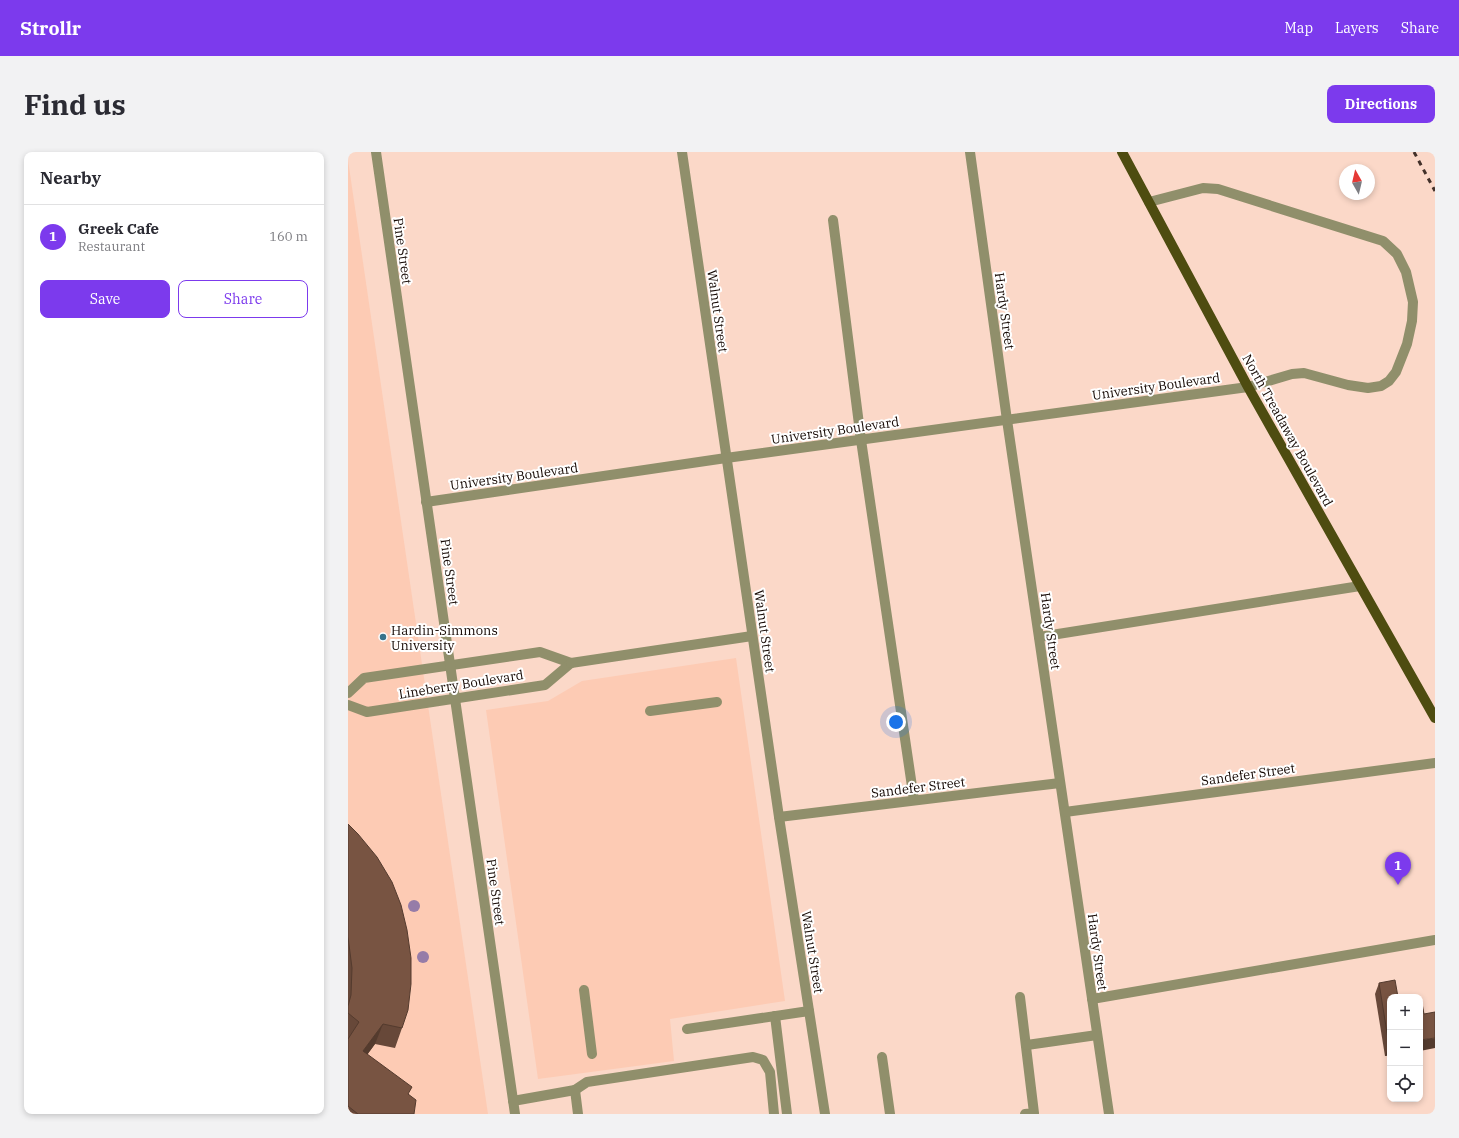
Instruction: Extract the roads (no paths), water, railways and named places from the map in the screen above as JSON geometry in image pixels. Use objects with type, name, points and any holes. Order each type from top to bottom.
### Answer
[{"type":"main road","name":"North Treadaway Boulevard","points":[[1122,152],[1248,386],[1435,718]]},
{"type":"street","name":"Pine Street","points":[[376,152],[515,1114]]},
{"type":"street","name":"Walnut Street","points":[[682,152],[752,636],[825,1114]]},
{"type":"street","name":"Hardy Street","points":[[970,152],[1109,1114]]},
{"type":"street","name":"University Boulevard","points":[[426,502],[726,458],[1248,386],[1292,374],[1304,373],[1368,388],[1381,386],[1389,381],[1396,372],[1407,344],[1412,321],[1413,302],[1406,272],[1397,254],[1384,241],[1218,189],[1204,188],[1149,202]]},
{"type":"street","points":[[833,220],[862,440],[914,800]]},
{"type":"street","points":[[1039,637],[1360,586]]},
{"type":"street","name":"Lineberry Boulevard","points":[[348,693],[364,678],[540,652],[572,663],[752,636]]},
{"type":"street","name":"Lineberry Boulevard","points":[[348,705],[368,712],[545,685],[572,663]]},
{"type":"street","points":[[650,711],[717,702]]},
{"type":"street","name":"Sandefer Street","points":[[1065,812],[1435,762]]},
{"type":"street","name":"Sandefer Street","points":[[779,817],[1060,783]]},
{"type":"street","points":[[1092,999],[1435,940]]},
{"type":"street","points":[[584,990],[592,1054]]},
{"type":"street","points":[[1020,997],[1027,1045],[1031,1114]]},
{"type":"street","points":[[687,1029],[809,1011]]},
{"type":"street","points":[[775,1016],[787,1114]]},
{"type":"street","points":[[1027,1045],[1097,1035]]},
{"type":"street","points":[[513,1101],[575,1090],[587,1082],[753,1057],[763,1060],[770,1072],[774,1114]]},
{"type":"street","points":[[882,1057],[890,1114]]},
{"type":"street","points":[[575,1090],[578,1114]]},
{"type":"railway","points":[[1414,152],[1435,191]]},
{"type":"place","name":"Hardin-Simmons University","points":[[383,637]]},
{"type":"place","name":"Greek Cafe","points":[[1398,885]]}]
